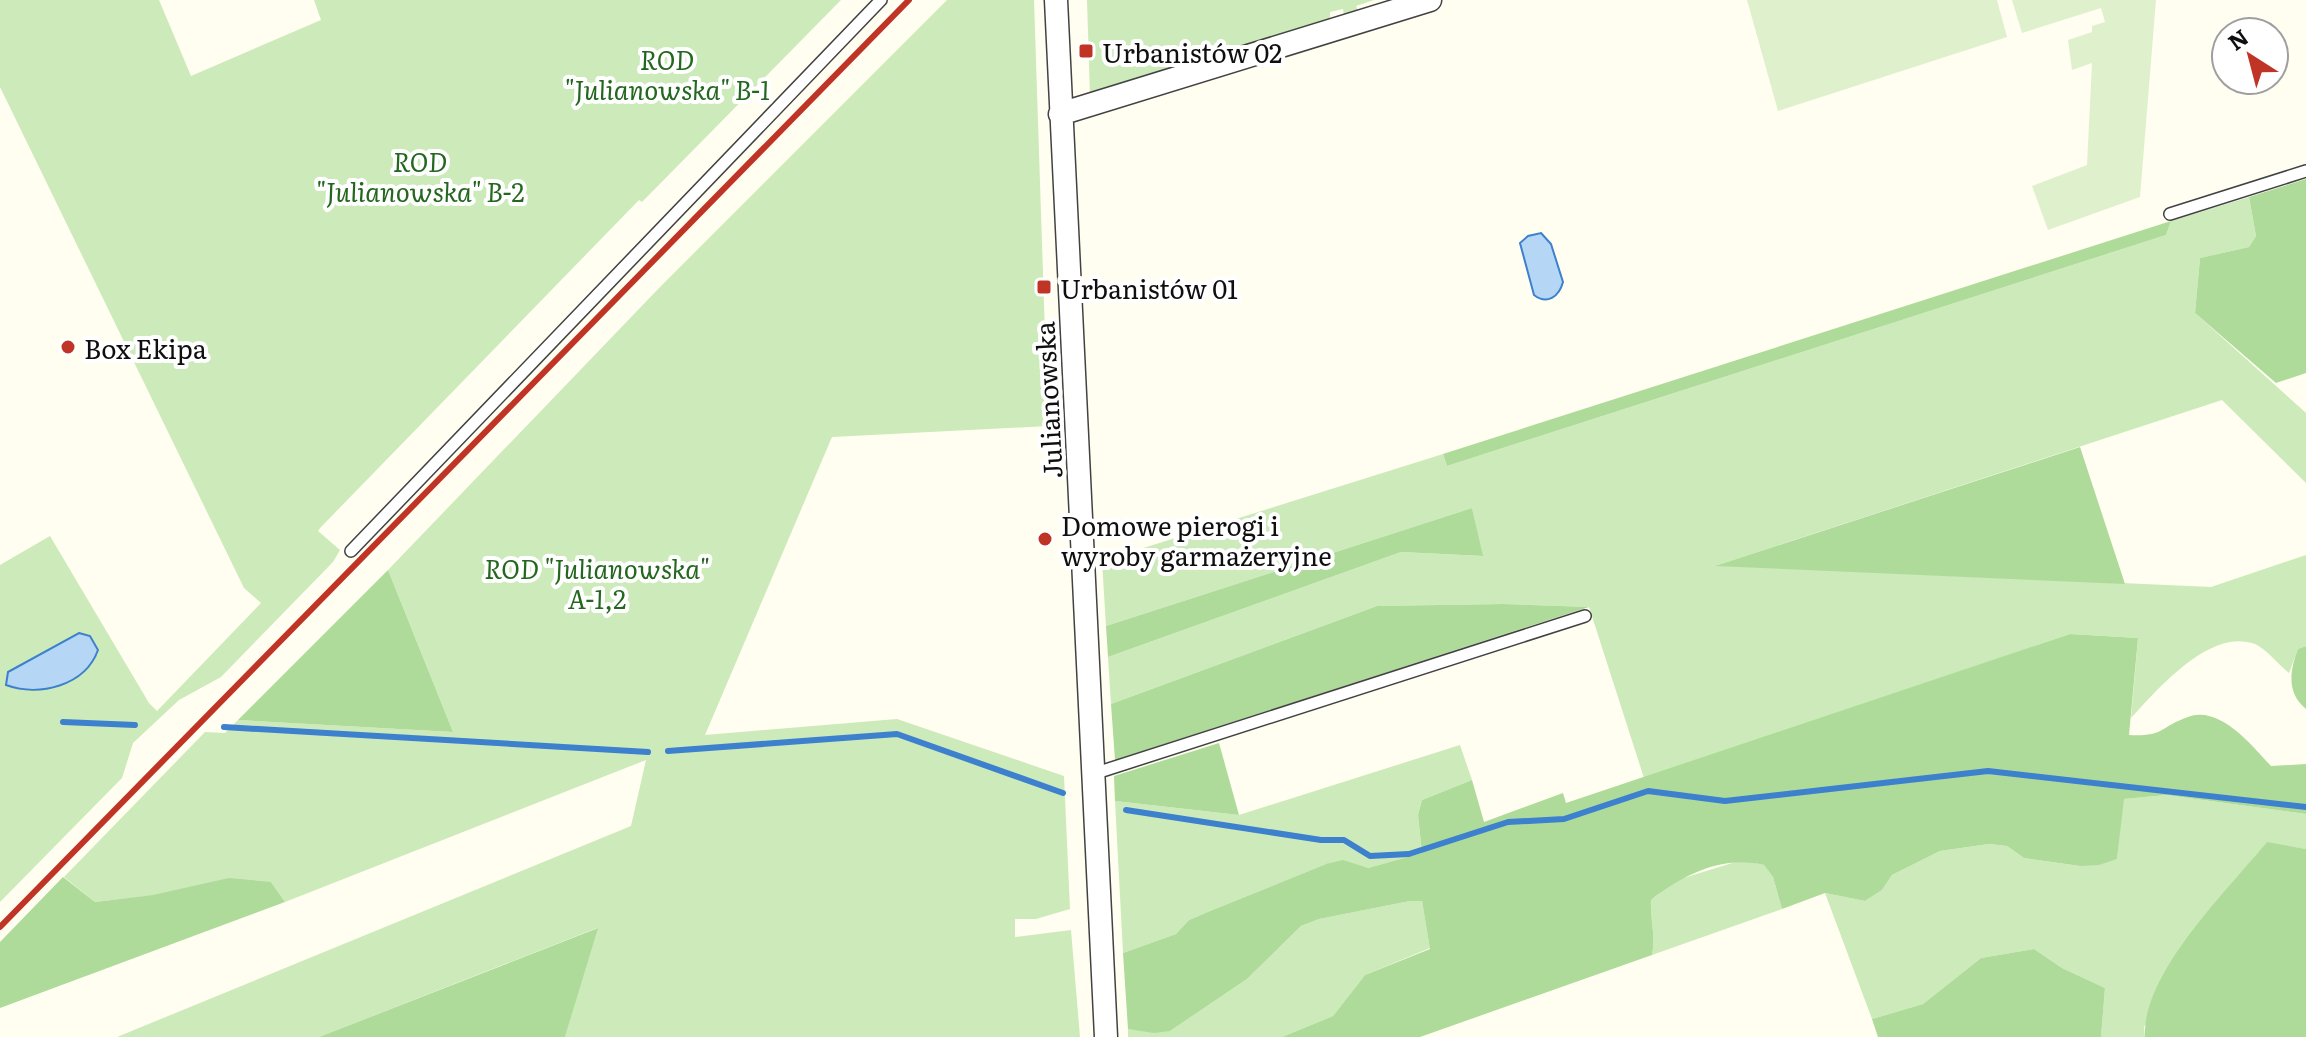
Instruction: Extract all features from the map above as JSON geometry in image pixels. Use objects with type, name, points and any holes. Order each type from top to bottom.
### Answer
[{"type":"street","name":"Julianowska","points":[[1056,0],[1106,1037]]},
{"type":"street","points":[[1060,114],[1430,0]]},
{"type":"lane","points":[[351,551],[881,0]]},
{"type":"lane","points":[[2170,214],[2306,171]]},
{"type":"lane","points":[[1093,774],[1585,616]]},
{"type":"green space","points":[[0,0],[159,0],[191,76],[321,20],[314,0],[841,0],[642,202],[639,200],[321,527],[318,531],[340,550],[333,562],[221,677],[179,700],[133,743],[122,778],[0,902],[0,565],[50,536],[149,703],[157,711],[261,603],[244,588],[0,87]]},
{"type":"green space","name":"ROD \"Julianowska\" A-1,2","points":[[947,0],[1034,0],[1048,426],[832,437],[705,735],[897,719],[1064,776],[1070,909],[1036,919],[1015,919],[1015,937],[1071,930],[1080,1037],[565,1037],[597,928],[319,1037],[117,1037],[631,826],[646,760],[285,902],[271,882],[95,902],[64,877],[205,732],[225,733],[238,720],[453,732],[388,570],[661,286]]},
{"type":"green space","points":[[1087,0],[1374,0],[1356,6],[1358,11],[1344,16],[1343,9],[1330,12],[1330,20],[1090,96]]},
{"type":"green space","points":[[1747,0],[1997,0],[2007,37],[1778,111]]},
{"type":"green space","points":[[2012,0],[2156,0],[2140,197],[2048,230],[2032,186],[2087,165],[2092,63],[2072,70],[2068,40],[2092,32],[2092,26],[2105,22],[2101,8],[2022,33]]},
{"type":"green space","points":[[2306,179],[2306,373],[2276,383],[2195,313],[2200,258],[2249,247],[2256,236],[2249,197]]},
{"type":"green space","points":[[2249,197],[2256,236],[2249,247],[2200,258],[2195,313],[2306,413],[2306,483],[2222,400],[1718,565],[2211,587],[2306,555],[2306,646],[2298,649],[2289,673],[2255,644],[2238,641],[2220,644],[2186,664],[2131,718],[2138,638],[2070,634],[1644,778],[1589,607],[1503,604],[1377,606],[1111,704],[1108,657],[1401,552],[1482,556],[1472,508],[1106,626],[1102,561],[1443,454],[1447,466],[2166,235],[2171,221]]},
{"type":"green space","points":[[2171,221],[2166,235],[1447,466],[1443,454]]},
{"type":"green space","points":[[2080,447],[2125,584],[1715,566]]},
{"type":"green space","points":[[1472,508],[1483,556],[1401,552],[1108,657],[1106,626]]},
{"type":"green space","points":[[388,570],[453,732],[238,720]]},
{"type":"green space","points":[[1503,604],[1589,607],[1115,760],[1111,704],[1377,606]]},
{"type":"green space","points":[[2070,634],[2138,638],[2129,735],[2156,733],[2188,717],[2212,717],[2245,739],[2271,766],[2306,764],[2306,814],[2166,795],[2124,799],[2117,859],[2099,865],[2080,866],[2024,858],[2007,846],[1989,844],[1940,851],[1892,875],[1882,890],[1865,901],[1825,893],[1782,909],[1773,877],[1764,865],[1718,865],[1690,875],[1651,900],[1652,955],[1420,1037],[1282,1037],[1333,1016],[1365,975],[1430,949],[1422,901],[1410,901],[1319,919],[1301,926],[1247,979],[1170,1031],[1154,1033],[1128,1029],[1123,953],[1176,934],[1189,920],[1326,864],[1343,860],[1368,868],[1422,853],[1418,815],[1422,800],[1472,780],[1484,822],[1563,793],[1566,803]]},
{"type":"green space","points":[[2306,646],[2306,709],[2295,696],[2292,681],[2298,649]]},
{"type":"green space","points":[[1219,743],[1239,815],[1115,801],[1114,776]]},
{"type":"green space","points":[[1460,745],[1472,780],[1422,800],[1418,815],[1422,853],[1368,868],[1326,864],[1189,920],[1176,934],[1123,953],[1115,801],[1239,815]]},
{"type":"green space","points":[[2166,795],[2306,814],[2306,849],[2266,843],[2144,1027],[2145,1037],[2101,1037],[2105,988],[2062,968],[2034,949],[1981,958],[1923,1004],[1872,1019],[1825,893],[1865,901],[1882,890],[1892,875],[1940,851],[1989,844],[2007,846],[2024,858],[2080,866],[2117,859],[2123,799]]},
{"type":"green space","points":[[2267,842],[2306,849],[2306,1037],[2145,1037],[2148,1012],[2157,986],[2172,960],[2210,908]]},
{"type":"green space","points":[[1742,860],[1764,865],[1773,877],[1782,909],[1652,955],[1651,900],[1677,880]]},
{"type":"green space","points":[[63,877],[95,902],[153,895],[229,878],[271,882],[285,902],[0,1008],[0,942]]},
{"type":"green space","points":[[1422,901],[1430,948],[1365,975],[1333,1016],[1282,1037],[1128,1037],[1128,1029],[1170,1031],[1247,979],[1301,926],[1319,919]]},
{"type":"green space","points":[[598,928],[565,1037],[319,1037]]},
{"type":"green space","points":[[2034,949],[2062,968],[2105,988],[2101,1037],[1878,1037],[1872,1019],[1923,1004],[1981,958]]},
{"type":"water","points":[[1541,233],[1551,244],[1563,282],[1555,295],[1548,299],[1534,295],[1520,243],[1528,236]]},
{"type":"water","points":[[79,633],[90,636],[98,650],[92,662],[72,680],[46,689],[6,685],[8,672]]},
{"type":"waterway","points":[[63,722],[135,725]]},
{"type":"waterway","points":[[224,727],[648,752]]},
{"type":"waterway","points":[[668,751],[897,734],[1063,793]]},
{"type":"waterway","points":[[1126,810],[1321,840],[1344,840],[1370,856],[1409,854],[1508,822],[1564,819],[1648,791],[1725,801],[1988,771],[2306,807]]},
{"type":"railway","points":[[0,927],[909,0]]},
{"type":"place","name":"Urbanistów 02","points":[[1086,51]]},
{"type":"place","name":"Urbanistów 01","points":[[1044,287]]},
{"type":"place","name":"Box Ekipa","points":[[68,347]]},
{"type":"place","name":"Domowe pierogi i wyroby garmażeryjne","points":[[1045,539]]},
{"type":"park label","name":"ROD \"Julianowska\" B-1","points":[[667,73]]},
{"type":"park label","name":"ROD \"Julianowska\" B-2","points":[[420,175]]}]
